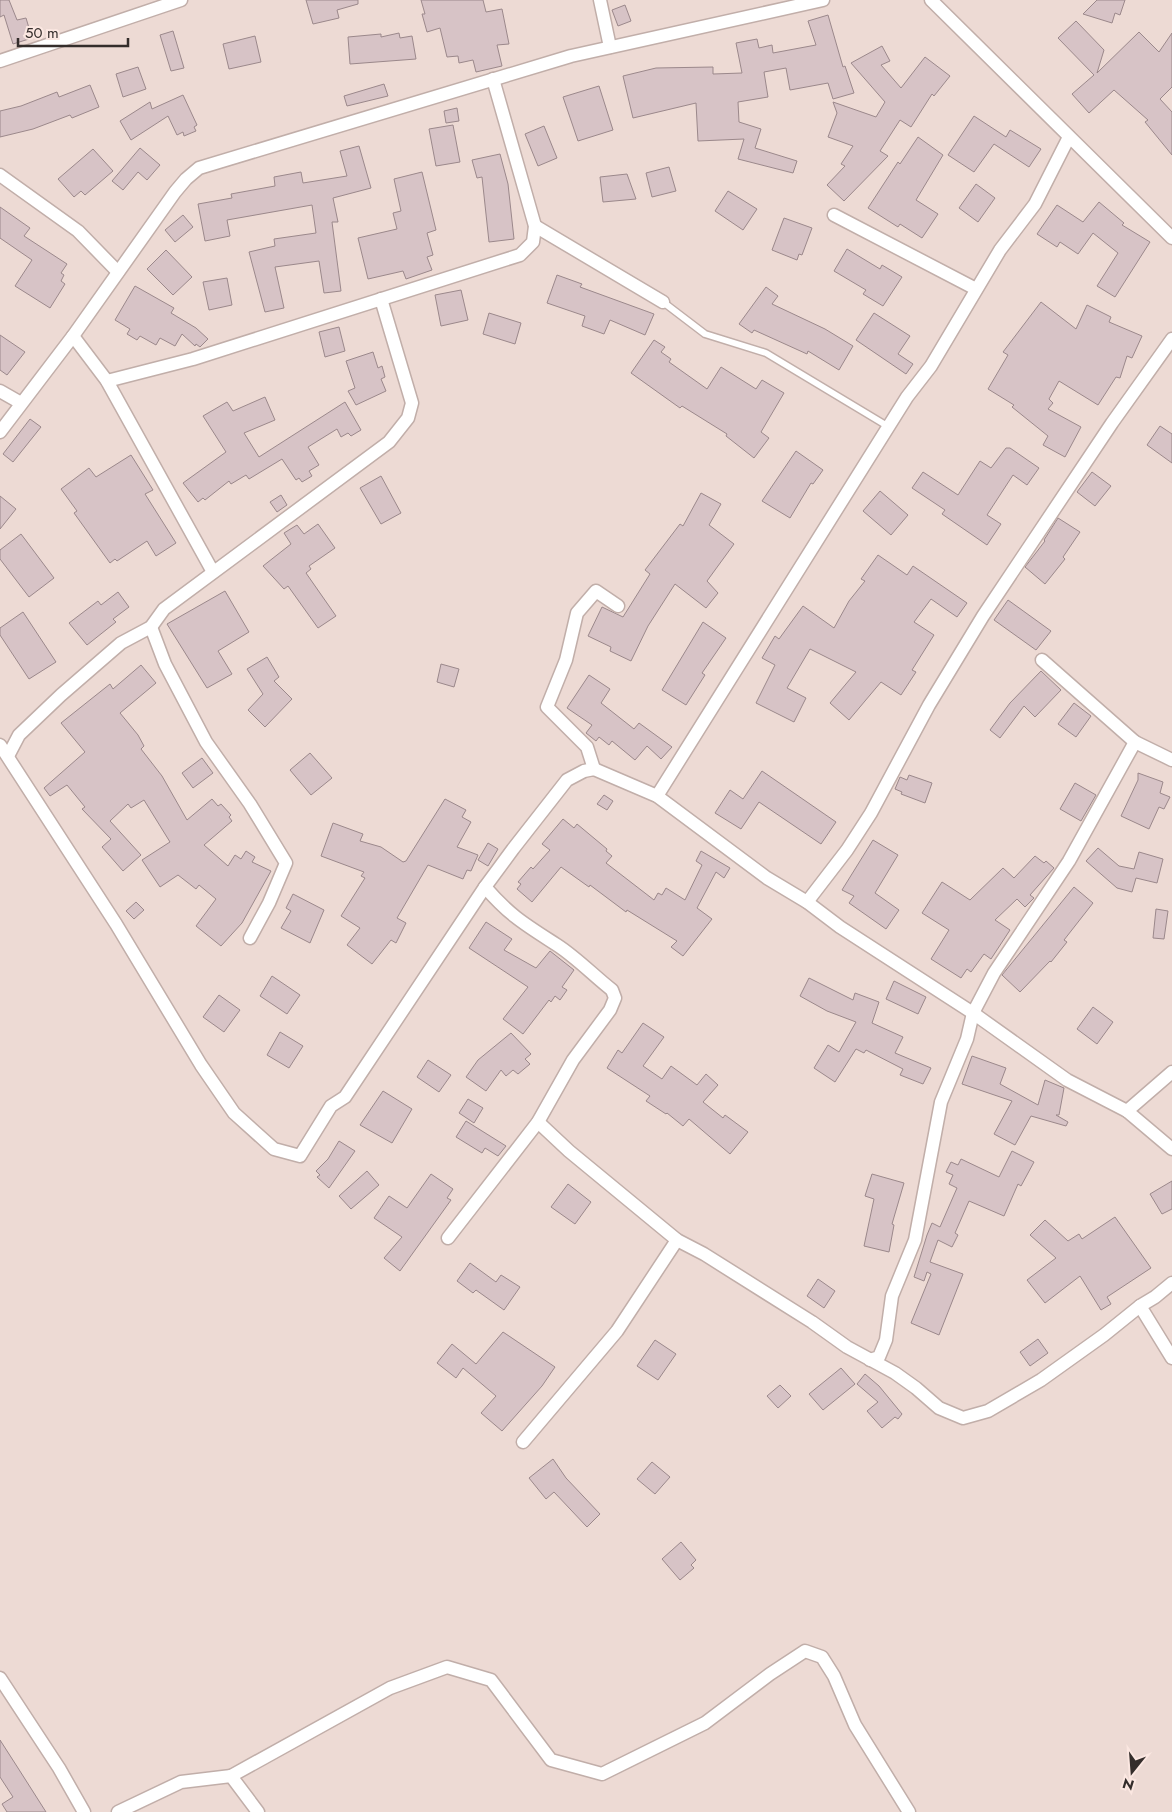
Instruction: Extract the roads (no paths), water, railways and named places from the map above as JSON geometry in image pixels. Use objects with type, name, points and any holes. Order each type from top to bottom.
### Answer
[{"type":"street","points":[[0,61],[181,0]]},
{"type":"street","points":[[600,0],[610,47]]},
{"type":"street","points":[[0,432],[20,403],[73,336],[175,192],[199,168],[570,56],[823,0]]},
{"type":"street","points":[[930,0],[1172,238]]},
{"type":"street","points":[[107,381],[193,359],[520,255],[532,242],[535,226],[493,79]]},
{"type":"street","points":[[657,796],[889,427],[931,366],[1000,250],[1035,204],[1069,137]]},
{"type":"street","points":[[0,175],[78,231],[118,272]]},
{"type":"street","points":[[834,215],[976,289]]},
{"type":"street","points":[[535,226],[663,302]]},
{"type":"street","points":[[8,756],[19,735],[60,695],[121,643],[151,626],[164,609],[389,442],[408,418],[412,403],[381,299]]},
{"type":"street","points":[[73,336],[107,381],[213,572]]},
{"type":"street","points":[[807,902],[847,850],[871,813],[929,705],[983,616],[1112,422],[1172,339]]},
{"type":"street","points":[[0,390],[20,403]]},
{"type":"street","points":[[594,769],[587,748],[547,707],[566,660],[577,613],[596,591],[618,606]]},
{"type":"street","points":[[151,626],[165,664],[206,742],[250,804],[286,863],[269,903],[250,938]]},
{"type":"street","points":[[1042,660],[1135,742],[1172,760]]},
{"type":"street","points":[[870,1360],[879,1357],[886,1340],[892,1296],[915,1240],[941,1102],[967,1039],[973,1013],[994,973],[1069,861],[1135,742]]},
{"type":"street","points":[[0,745],[116,924],[201,1065],[234,1113],[274,1149],[300,1156],[331,1106],[345,1097],[485,887],[567,780],[584,771],[594,769],[657,796],[768,878],[973,1013],[1068,1080],[1127,1111],[1172,1149]]},
{"type":"street","points":[[448,1238],[538,1122],[572,1060],[610,1010],[615,998],[612,990],[558,946],[534,932],[504,910],[485,887]]},
{"type":"street","points":[[1127,1111],[1172,1072]]},
{"type":"street","points":[[538,1122],[569,1151],[677,1240],[704,1254],[812,1322],[847,1347],[909,1383],[939,1408],[963,1418],[988,1411],[1041,1380],[1140,1306],[1155,1297],[1172,1282]]},
{"type":"street","points":[[523,1442],[617,1331],[677,1240]]},
{"type":"street","points":[[1140,1306],[1172,1358]]},
{"type":"street","points":[[118,1812],[181,1782],[231,1776],[390,1688],[447,1667],[491,1680],[551,1760],[602,1774],[705,1723],[770,1674],[805,1651],[822,1657],[826,1663],[834,1676],[855,1725],[909,1812]]},
{"type":"street","points":[[0,1678],[59,1768],[84,1812]]},
{"type":"street","points":[[231,1776],[258,1812]]},
{"type":"lane","points":[[663,302],[705,334],[766,353],[889,427]]}]
